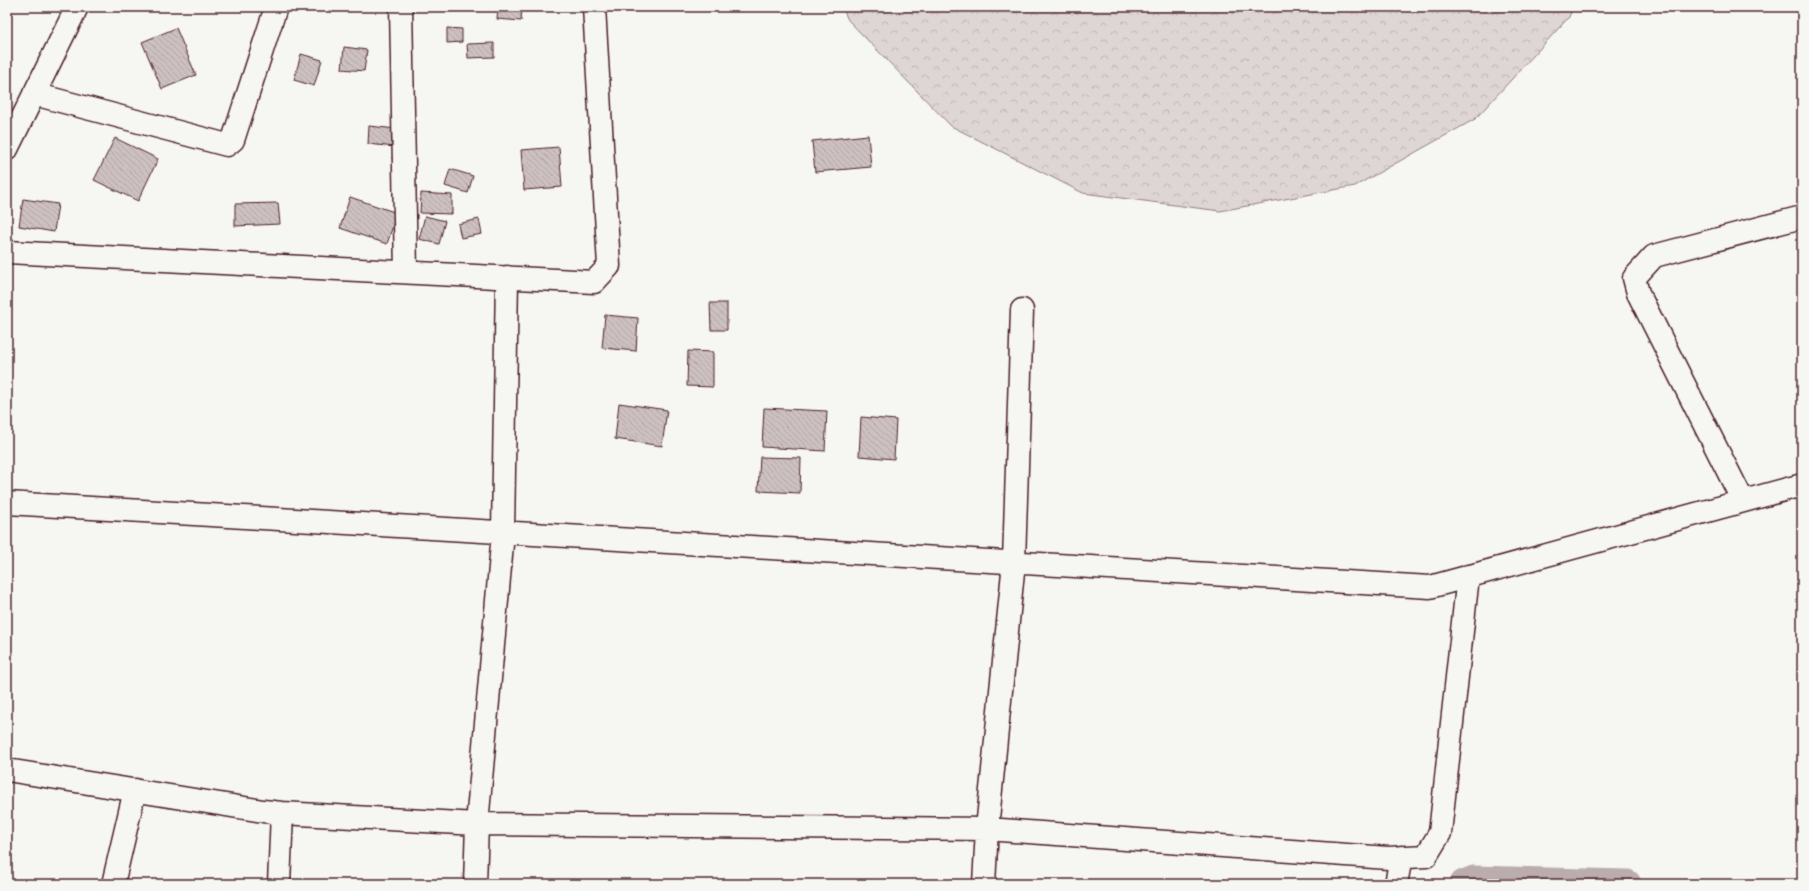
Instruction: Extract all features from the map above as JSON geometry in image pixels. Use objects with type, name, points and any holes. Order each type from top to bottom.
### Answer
[{"type":"street","points":[[7,149],[76,7]]},
{"type":"street","points":[[34,94],[227,145],[233,140],[276,7]]},
{"type":"street","points":[[401,7],[406,272]]},
{"type":"street","points":[[7,252],[594,282],[609,266],[594,7]]},
{"type":"street","points":[[1743,501],[1638,293],[1634,278],[1654,256],[1802,217]]},
{"type":"street","points":[[475,884],[477,824],[503,532],[507,277]]},
{"type":"street","points":[[984,884],[986,829],[1014,562],[1022,310]]},
{"type":"street","points":[[7,503],[1430,587],[1802,485]]},
{"type":"street","points":[[7,770],[263,812],[477,824],[986,829],[1388,858],[1426,856],[1440,833],[1468,576]]},
{"type":"street","points":[[113,884],[135,790]]},
{"type":"street","points":[[279,884],[282,813]]},
{"type":"street","points":[[1396,884],[1401,858]]},
{"type":"green space","points":[[842,7],[1573,7],[1569,17],[1475,119],[1355,186],[1220,211],[1083,193],[951,126],[848,20]]},
{"type":"building","points":[[498,7],[522,7],[521,21],[497,19]]},
{"type":"building","points":[[176,28],[196,75],[162,89],[142,42]]},
{"type":"building","points":[[447,28],[462,29],[462,42],[447,43]]},
{"type":"building","points":[[494,43],[494,57],[468,58],[467,44]]},
{"type":"building","points":[[344,47],[367,50],[364,71],[342,69]]},
{"type":"building","points":[[301,54],[322,60],[314,86],[294,80]]},
{"type":"building","points":[[369,126],[396,129],[395,147],[368,144]]},
{"type":"building","points":[[868,135],[871,167],[815,172],[812,141]]},
{"type":"building","points":[[115,138],[158,159],[138,201],[94,180]]},
{"type":"building","points":[[559,147],[562,187],[524,190],[521,150]]},
{"type":"building","points":[[450,169],[473,176],[468,193],[445,186]]},
{"type":"building","points":[[421,193],[452,195],[452,214],[420,213]]},
{"type":"building","points":[[350,197],[397,213],[387,244],[340,228]]},
{"type":"building","points":[[23,199],[58,204],[54,232],[19,226]]},
{"type":"building","points":[[278,203],[280,224],[235,226],[235,204]]},
{"type":"building","points":[[425,216],[445,221],[439,244],[419,239]]},
{"type":"building","points":[[479,219],[482,234],[461,238],[458,224]]},
{"type":"building","points":[[710,303],[727,303],[727,330],[711,330]]},
{"type":"building","points":[[605,315],[638,318],[636,351],[602,348]]},
{"type":"building","points":[[688,351],[713,352],[713,387],[687,386]]},
{"type":"building","points":[[619,403],[667,410],[662,446],[615,439]]},
{"type":"building","points":[[764,408],[827,411],[825,451],[762,447]]},
{"type":"building","points":[[861,417],[896,420],[894,459],[859,456]]},
{"type":"building","points":[[760,457],[801,458],[800,493],[758,491]]},
{"type":"waterway","points":[[1464,884],[1474,880],[1627,884]]}]
